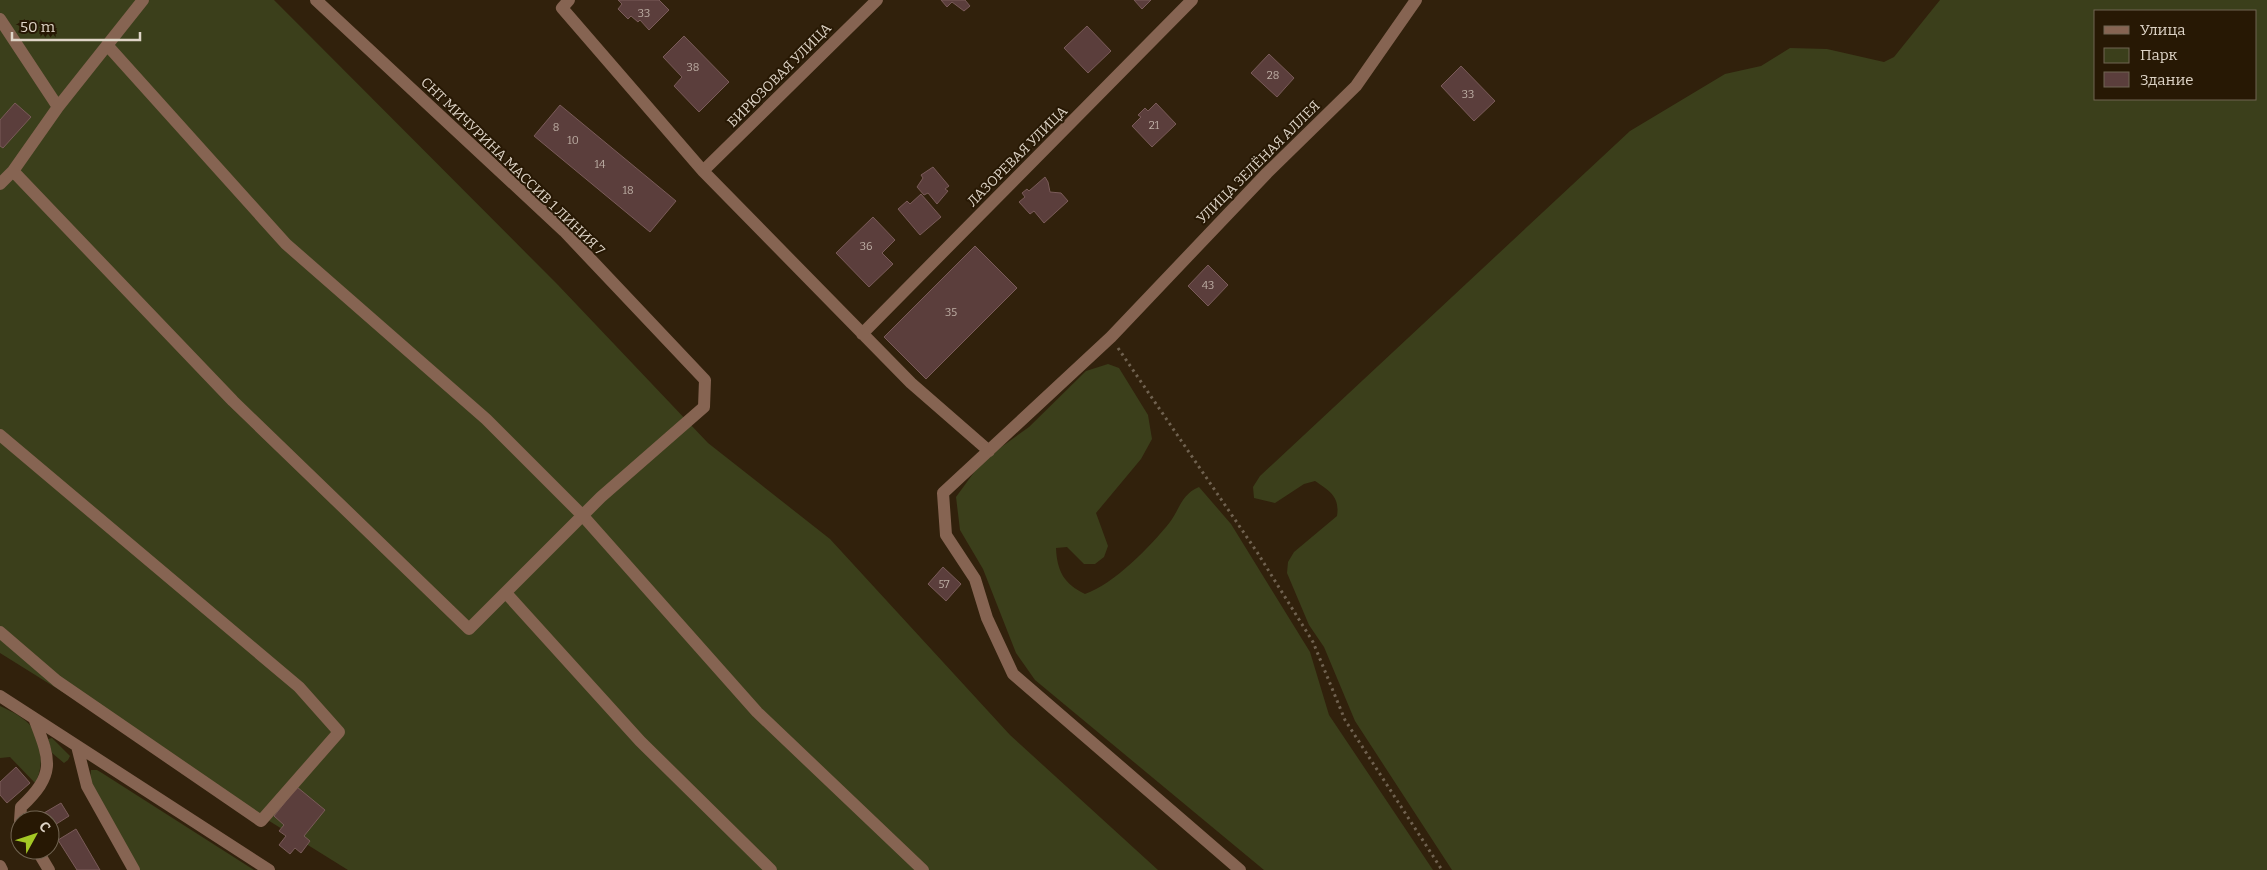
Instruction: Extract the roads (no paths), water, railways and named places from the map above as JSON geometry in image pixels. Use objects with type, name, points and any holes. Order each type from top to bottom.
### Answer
[{"type":"street","name":"СНТ МИЧУРИНА МАССИВ 1 ЛИНИЯ 7","points":[[316,0],[564,231],[705,380],[704,407],[583,516]]},
{"type":"street","points":[[570,0],[562,8],[703,171],[911,383],[989,451]]},
{"type":"street","name":"БИРЮЗОВАЯ УЛИЦА","points":[[703,171],[877,0]]},
{"type":"street","name":"ЛАЗОРЕВАЯ УЛИЦА","points":[[862,334],[1192,0]]},
{"type":"street","name":"УЛИЦА ЗЕЛЁНАЯ АЛЛЕЯ","points":[[1240,870],[1013,674],[987,618],[975,579],[946,535],[943,493],[1111,337],[1267,173],[1356,86],[1416,0]]},
{"type":"street","points":[[0,184],[13,171],[58,107],[138,2]]},
{"type":"street","points":[[0,19],[58,107]]},
{"type":"street","points":[[107,45],[286,244],[486,419],[583,516],[757,712],[923,870]]},
{"type":"street","points":[[13,171],[233,401],[469,630],[583,516]]},
{"type":"street","points":[[0,435],[298,687],[339,732],[261,821],[57,681],[0,632]]},
{"type":"street","points":[[506,593],[640,741],[771,870]]},
{"type":"street","points":[[0,696],[269,870]]},
{"type":"street","points":[[21,810],[21,807],[37,792],[48,772],[47,752],[34,718]]},
{"type":"street","points":[[77,746],[87,786],[134,870]]},
{"type":"street","points":[[0,866],[2,870]]}]
